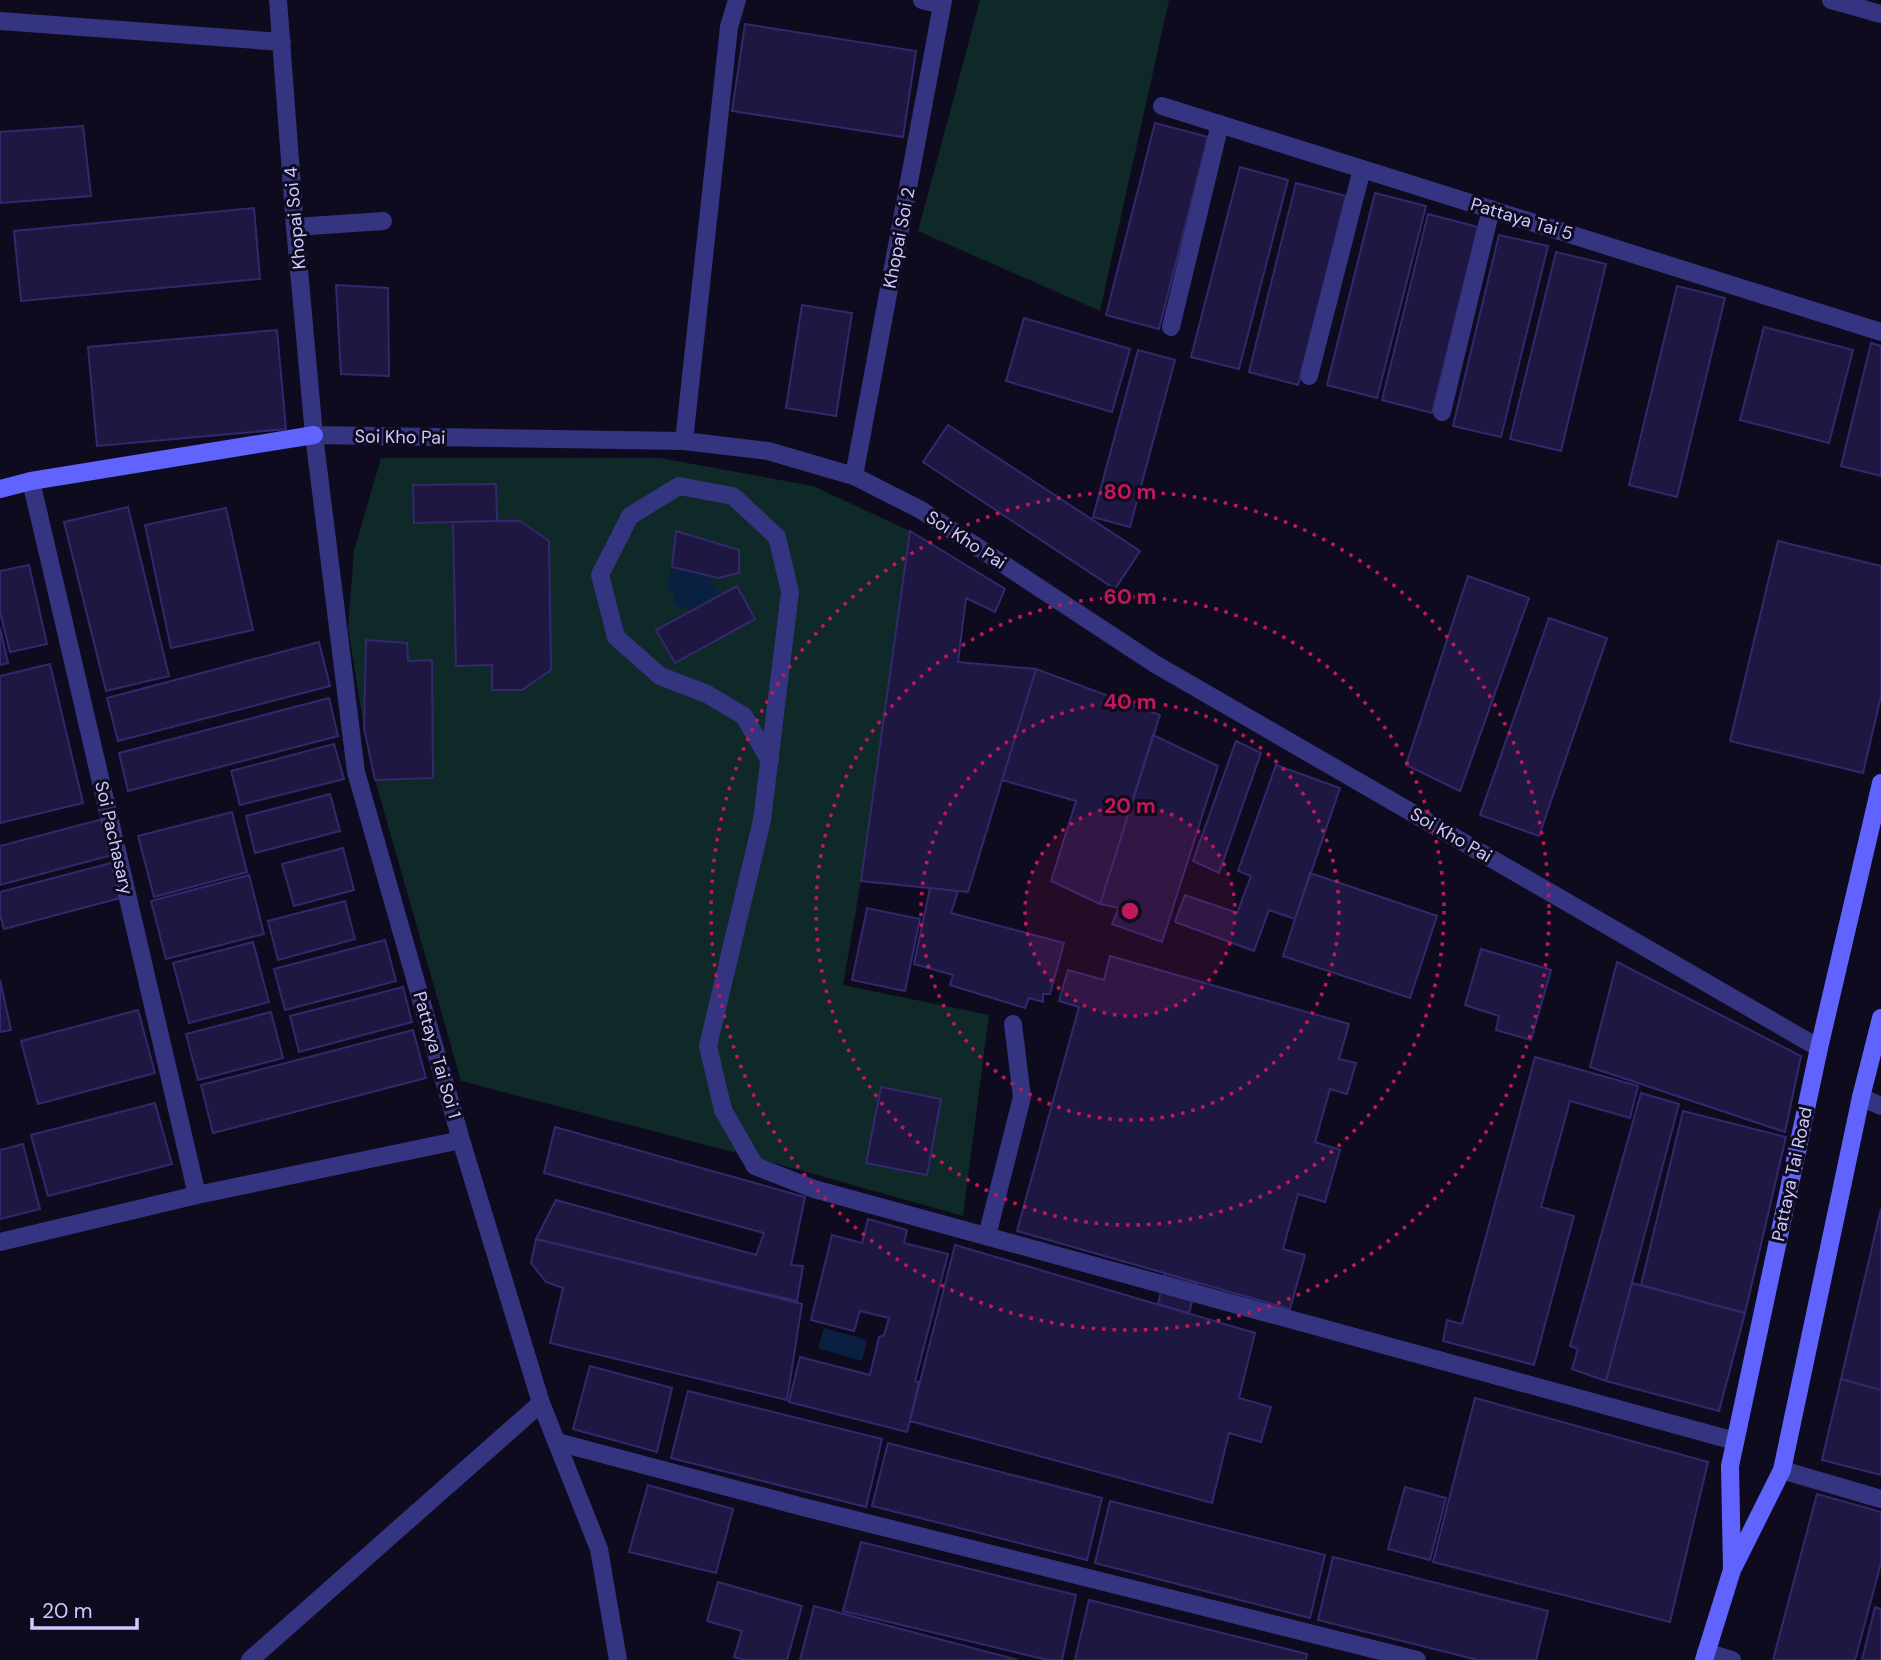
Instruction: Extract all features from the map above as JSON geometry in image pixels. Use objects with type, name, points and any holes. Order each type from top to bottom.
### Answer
[{"type":"main road","name":"Soi Kho Pai","points":[[0,489],[31,481],[314,435]]},
{"type":"main road","name":"Pattaya Tai Road","points":[[1732,1570],[1730,1466],[1819,1048],[1881,783]]},
{"type":"main road","name":"Pattaya Tai Road","points":[[1705,1656],[1732,1570],[1782,1470],[1861,1097],[1881,1018]]},
{"type":"street","name":"Khopai Soi 4","points":[[278,0],[314,435]]},
{"type":"street","points":[[684,441],[729,27],[737,0]]},
{"type":"street","points":[[922,0],[943,2]]},
{"type":"street","points":[[1831,0],[1881,14]]},
{"type":"street","name":"Khopai Soi 2","points":[[854,476],[943,2]]},
{"type":"street","points":[[0,21],[282,42]]},
{"type":"street","name":"Pattaya Tai 5","points":[[1162,106],[1881,332]]},
{"type":"street","points":[[1171,327],[1220,124]]},
{"type":"street","points":[[1309,376],[1362,169]]},
{"type":"street","points":[[1442,412],[1491,209]]},
{"type":"street","points":[[295,227],[383,221]]},
{"type":"street","name":"Soi Kho Pai","points":[[314,435],[684,441],[768,451],[854,476],[921,510],[1155,664],[1819,1048]]},
{"type":"street","name":"Pattaya Tai Soi 1","points":[[314,435],[356,772],[461,1140],[541,1403],[599,1549],[618,1660]]},
{"type":"street","name":"Soi Pachasary","points":[[31,481],[197,1195]]},
{"type":"street","points":[[770,761],[744,716],[707,694],[660,676],[616,637],[600,575],[630,516],[679,486],[733,496],[777,537],[790,592],[770,761],[762,820],[708,1046],[723,1110],[755,1166],[814,1189],[1735,1441]]},
{"type":"street","points":[[988,1236],[1022,1097],[1013,1024]]},
{"type":"street","points":[[1861,1097],[1881,1106]]},
{"type":"street","points":[[0,1242],[197,1195],[461,1140]]},
{"type":"street","points":[[250,1660],[541,1403]]},
{"type":"street","points":[[557,1442],[803,1507],[1417,1660]]},
{"type":"street","points":[[1782,1470],[1881,1499]]},
{"type":"street","points":[[1705,1656],[1732,1660]]},
{"type":"green space","points":[[980,0],[1169,0],[1100,311],[918,231]]},
{"type":"green space","points":[[381,458],[660,458],[813,486],[910,531],[861,881],[843,985],[989,1015],[963,1216],[760,1159],[461,1081],[375,780],[348,628],[354,551]]},
{"type":"water","points":[[672,567],[708,575],[721,595],[694,610],[674,605],[674,592],[666,590]]},
{"type":"water","points":[[824,1328],[867,1340],[862,1361],[818,1348]]},
{"type":"building","points":[[745,24],[916,51],[903,137],[732,111]]},
{"type":"building","points":[[1155,123],[1208,137],[1159,329],[1106,315]]},
{"type":"building","points":[[83,126],[91,196],[0,203],[0,132]]},
{"type":"building","points":[[1240,167],[1288,180],[1239,369],[1191,357]]},
{"type":"building","points":[[1296,183],[1346,196],[1298,385],[1249,372]]},
{"type":"building","points":[[1375,193],[1426,206],[1377,398],[1327,385]]},
{"type":"building","points":[[254,208],[260,279],[21,301],[14,231]]},
{"type":"building","points":[[1428,214],[1478,227],[1432,413],[1382,400]]},
{"type":"building","points":[[1499,235],[1548,246],[1501,437],[1453,426]]},
{"type":"building","points":[[1556,252],[1606,264],[1561,451],[1510,439]]},
{"type":"building","points":[[336,285],[388,288],[389,376],[341,374]]},
{"type":"building","points":[[1677,286],[1725,298],[1677,497],[1629,485]]},
{"type":"building","points":[[802,305],[852,313],[836,416],[786,408]]},
{"type":"building","points":[[1024,318],[1130,349],[1112,412],[1006,381]]},
{"type":"building","points":[[1764,327],[1853,350],[1829,443],[1740,420]]},
{"type":"building","points":[[277,330],[286,429],[97,446],[88,347]]},
{"type":"building","points":[[1871,343],[1881,346],[1881,476],[1841,466]]},
{"type":"building","points":[[1138,350],[1175,360],[1130,527],[1093,517]]},
{"type":"building","points":[[948,425],[1140,551],[1115,589],[923,462]]},
{"type":"building","points":[[496,484],[497,521],[414,523],[413,485]]},
{"type":"building","points":[[128,507],[169,676],[106,691],[64,522]]},
{"type":"building","points":[[226,508],[253,630],[171,648],[145,525]]},
{"type":"building","points":[[520,521],[549,541],[551,670],[522,690],[492,690],[492,665],[456,666],[453,522]]},
{"type":"building","points":[[676,531],[739,550],[739,573],[719,578],[672,567]]},
{"type":"building","points":[[910,531],[1005,589],[995,612],[966,598],[958,662],[1036,669],[968,892],[861,881]]},
{"type":"building","points":[[1778,541],[1881,566],[1881,696],[1863,773],[1730,741]]},
{"type":"building","points":[[29,565],[47,644],[10,652],[0,612],[0,571]]},
{"type":"building","points":[[1468,576],[1529,598],[1460,791],[1406,765]]},
{"type":"building","points":[[737,586],[755,619],[675,663],[656,630]]},
{"type":"building","points":[[1549,618],[1607,638],[1539,836],[1480,815]]},
{"type":"building","points":[[0,628],[8,663],[0,665]]},
{"type":"building","points":[[366,640],[407,643],[408,661],[432,660],[433,778],[375,780],[364,728]]},
{"type":"building","points":[[319,642],[330,686],[118,741],[107,698]]},
{"type":"building","points":[[50,664],[83,803],[0,823],[0,676]]},
{"type":"building","points":[[1036,669],[1160,715],[1100,904],[1051,881],[1076,801],[1002,780]]},
{"type":"building","points":[[329,698],[338,736],[128,791],[119,753]]},
{"type":"building","points":[[1153,735],[1218,766],[1162,942],[1112,924],[1119,908],[1100,904]]},
{"type":"building","points":[[1236,741],[1261,753],[1219,873],[1193,861]]},
{"type":"building","points":[[334,744],[344,779],[240,805],[231,771]]},
{"type":"building","points":[[1276,765],[1340,788],[1295,919],[1269,910],[1254,951],[1175,922],[1185,895],[1237,913],[1251,876],[1238,871]]},
{"type":"building","points":[[330,794],[340,831],[255,853],[246,816]]},
{"type":"building","points":[[232,812],[247,872],[154,897],[138,836]]},
{"type":"building","points":[[103,819],[112,855],[0,885],[0,846]]},
{"type":"building","points":[[343,848],[354,890],[294,906],[282,864]]},
{"type":"building","points":[[111,863],[120,898],[4,929],[0,914],[0,892]]},
{"type":"building","points":[[1310,873],[1437,916],[1410,998],[1283,956]]},
{"type":"building","points":[[249,875],[264,934],[166,959],[151,901]]},
{"type":"building","points":[[930,888],[958,891],[951,913],[1064,943],[1050,994],[1043,994],[1043,1002],[1029,998],[1025,1008],[950,985],[953,975],[914,964]]},
{"type":"building","points":[[345,901],[355,939],[278,960],[268,921]]},
{"type":"building","points":[[867,908],[920,919],[905,991],[852,980]]},
{"type":"building","points":[[385,940],[396,981],[285,1010],[274,969]]},
{"type":"building","points":[[253,942],[269,1002],[189,1023],[173,963]]},
{"type":"building","points":[[1481,949],[1551,970],[1531,1040],[1496,1030],[1499,1016],[1465,1005]]},
{"type":"building","points":[[1110,956],[1349,1024],[1339,1059],[1356,1063],[1347,1094],[1330,1089],[1315,1142],[1340,1150],[1325,1202],[1298,1194],[1283,1249],[1305,1255],[1290,1309],[1017,1231],[1079,1007],[1059,1001],[1068,970],[1104,980]]},
{"type":"building","points":[[1617,962],[1801,1056],[1785,1132],[1590,1067]]},
{"type":"building","points":[[0,980],[11,1030],[0,1032]]},
{"type":"building","points":[[403,987],[412,1022],[299,1052],[290,1016]]},
{"type":"building","points":[[138,1010],[155,1073],[38,1104],[21,1041]]},
{"type":"building","points":[[271,1012],[283,1058],[198,1080],[186,1034]]},
{"type":"building","points":[[413,1030],[426,1078],[213,1133],[201,1085]]},
{"type":"building","points":[[1535,1057],[1638,1086],[1630,1118],[1570,1101],[1541,1207],[1574,1216],[1534,1365],[1443,1341],[1447,1320],[1462,1324]]},
{"type":"building","points":[[881,1087],[941,1099],[927,1175],[866,1163]]},
{"type":"building","points":[[1641,1093],[1679,1104],[1606,1381],[1572,1369],[1578,1349],[1570,1346]]},
{"type":"building","points":[[155,1103],[172,1164],[48,1196],[31,1135]]},
{"type":"building","points":[[1683,1111],[1786,1137],[1745,1313],[1641,1285]]},
{"type":"building","points":[[555,1127],[805,1197],[791,1265],[803,1266],[797,1301],[536,1239],[556,1200],[756,1255],[764,1233],[544,1173]]},
{"type":"building","points":[[23,1144],[40,1209],[0,1219],[0,1150]]},
{"type":"building","points":[[1881,1209],[1881,1390],[1841,1379]]},
{"type":"building","points":[[868,1219],[907,1230],[904,1243],[948,1254],[915,1381],[919,1382],[907,1432],[789,1402],[800,1357],[870,1375],[879,1337],[884,1335],[889,1318],[860,1311],[854,1331],[811,1320],[832,1235],[862,1243]]},
{"type":"building","points":[[536,1239],[802,1304],[787,1400],[550,1343],[563,1288],[546,1282],[531,1263]]},
{"type":"building","points":[[955,1245],[1255,1333],[1239,1398],[1271,1407],[1261,1442],[1229,1433],[1212,1503],[910,1421]]},
{"type":"building","points":[[1165,1273],[1197,1283],[1189,1313],[1158,1304]]},
{"type":"building","points":[[1632,1283],[1745,1313],[1719,1411],[1606,1381]]},
{"type":"building","points":[[590,1366],[672,1388],[657,1452],[573,1429]]},
{"type":"building","points":[[1841,1379],[1881,1390],[1881,1475],[1822,1460]]},
{"type":"building","points":[[688,1391],[882,1439],[866,1507],[671,1458]]},
{"type":"building","points":[[1475,1398],[1708,1462],[1670,1622],[1433,1562]]},
{"type":"building","points":[[888,1443],[1102,1498],[1087,1560],[872,1506]]},
{"type":"building","points":[[648,1485],[733,1509],[716,1573],[629,1552]]},
{"type":"building","points":[[1405,1487],[1446,1498],[1430,1560],[1388,1549]]},
{"type":"building","points":[[1817,1494],[1881,1512],[1881,1563],[1855,1660],[1773,1660]]},
{"type":"building","points":[[1110,1501],[1325,1555],[1310,1618],[1095,1563]]},
{"type":"building","points":[[861,1542],[1076,1595],[1062,1660],[1048,1660],[843,1611]]},
{"type":"building","points":[[1333,1557],[1548,1611],[1536,1660],[1478,1660],[1318,1620]]},
{"type":"building","points":[[718,1582],[802,1606],[787,1660],[745,1660],[734,1657],[742,1631],[707,1621]]},
{"type":"building","points":[[1089,1600],[1307,1654],[1306,1660],[1075,1660]]},
{"type":"building","points":[[814,1606],[1018,1660],[800,1660]]},
{"type":"building","points":[[1875,1607],[1881,1609],[1881,1660],[1862,1660]]}]
